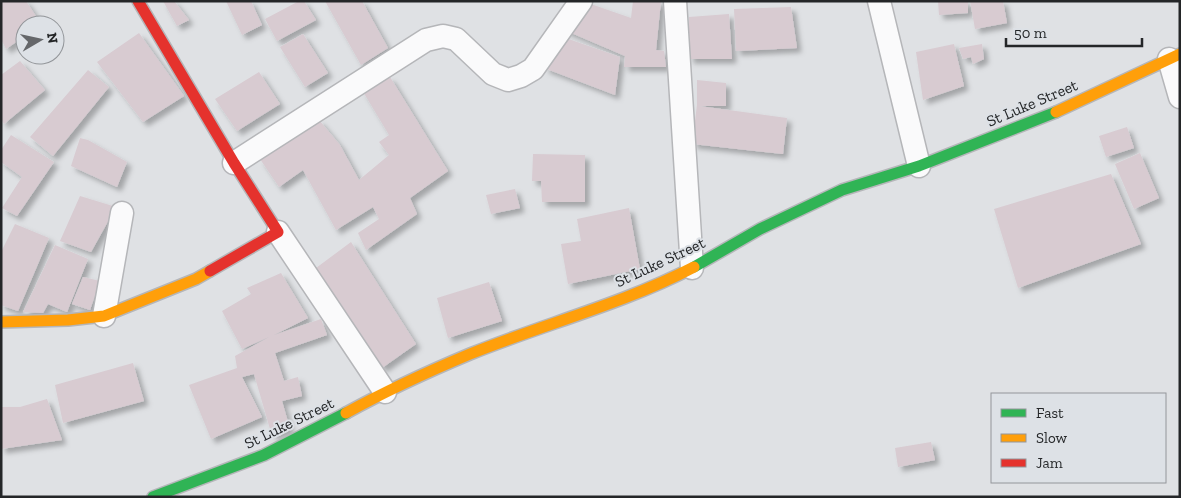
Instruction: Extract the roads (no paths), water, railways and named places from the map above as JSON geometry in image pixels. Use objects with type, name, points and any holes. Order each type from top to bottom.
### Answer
[{"type":"street","points":[[138,1],[234,163],[385,392]]},
{"type":"street","points":[[234,163],[426,40],[443,36],[456,39],[493,74],[508,80],[521,76],[533,68],[581,1]]},
{"type":"street","points":[[675,1],[692,268]]},
{"type":"street","points":[[879,1],[919,166]]},
{"type":"street","points":[[1175,56],[1180,97]]},
{"type":"street","name":"St Luke Street","points":[[153,497],[264,455],[385,392],[470,354],[640,291],[692,268],[812,202],[842,190],[919,166],[1054,113],[1175,56]]},
{"type":"street","points":[[104,316],[122,213]]},
{"type":"street","points":[[1,322],[68,320],[104,316],[196,279],[278,232]]}]
